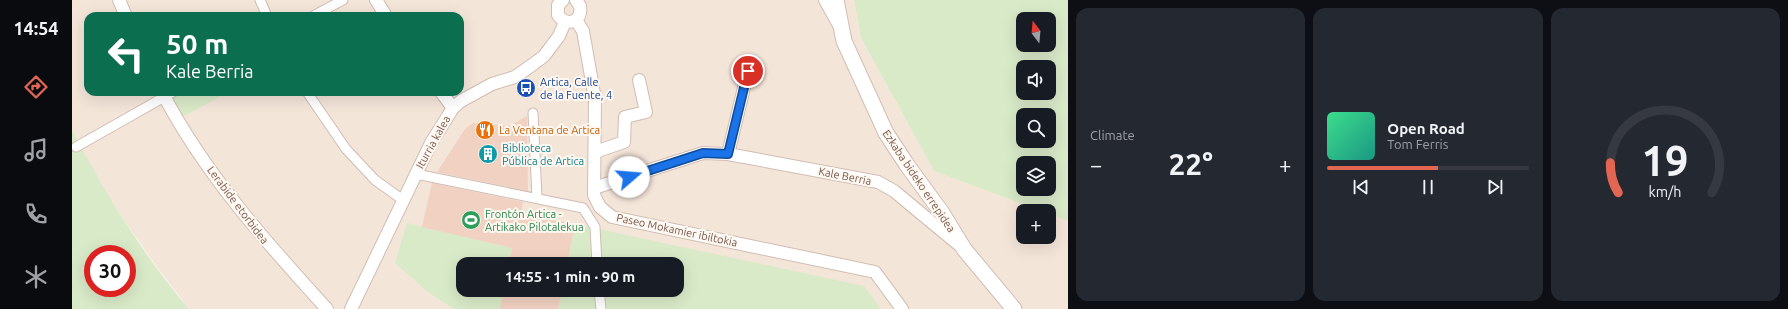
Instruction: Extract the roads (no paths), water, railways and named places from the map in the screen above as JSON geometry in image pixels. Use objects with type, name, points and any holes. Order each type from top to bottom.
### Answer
[{"type":"street","points":[[119,0],[124,12]]},
{"type":"street","points":[[260,0],[265,12]]},
{"type":"street","points":[[320,12],[343,0]]},
{"type":"street","points":[[376,0],[384,12]]},
{"type":"street","points":[[570,21],[580,16],[581,10],[576,0]]},
{"type":"street","points":[[825,0],[841,27]]},
{"type":"street","name":"Ezkaba bideko errepidea","points":[[836,0],[844,42],[886,133],[964,249],[1014,309]]},
{"type":"street","name":"Paseo Mokamier ibiltokia","points":[[559,2],[558,15],[570,21],[583,31],[595,99],[594,195],[600,207],[612,217],[875,272],[902,309]]},
{"type":"street","name":"Iturria kalea","points":[[351,309],[416,174],[440,128],[453,108],[460,101],[492,84],[515,77],[532,66],[544,56],[570,21]]},
{"type":"street","points":[[728,154],[748,71]]},
{"type":"street","points":[[595,152],[624,142],[625,117],[646,112],[640,80]]},
{"type":"street","points":[[76,147],[161,96]]},
{"type":"street","name":"Lerabide etorbidea","points":[[167,96],[177,120],[198,152],[264,240],[327,309]]},
{"type":"street","points":[[310,96],[346,149],[375,180],[403,200]]},
{"type":"street","points":[[443,96],[453,108]]},
{"type":"street","points":[[533,113],[537,198]]},
{"type":"street","name":"Kale Berria","points":[[594,188],[703,153],[728,154],[878,182],[894,191],[964,249]]},
{"type":"street","points":[[416,174],[583,208],[595,227],[597,257]]},
{"type":"street","points":[[600,297],[601,309]]},
{"type":"place","name":"Artica, Calle de la Fuente, 4","points":[[526,88]]},
{"type":"place","name":"La Ventana de Artica","points":[[485,130]]},
{"type":"place","name":"Biblioteca Pública de Artica","points":[[488,154]]},
{"type":"place","name":"Frontón Artica - Artikako Pilotalekua","points":[[471,220]]}]
